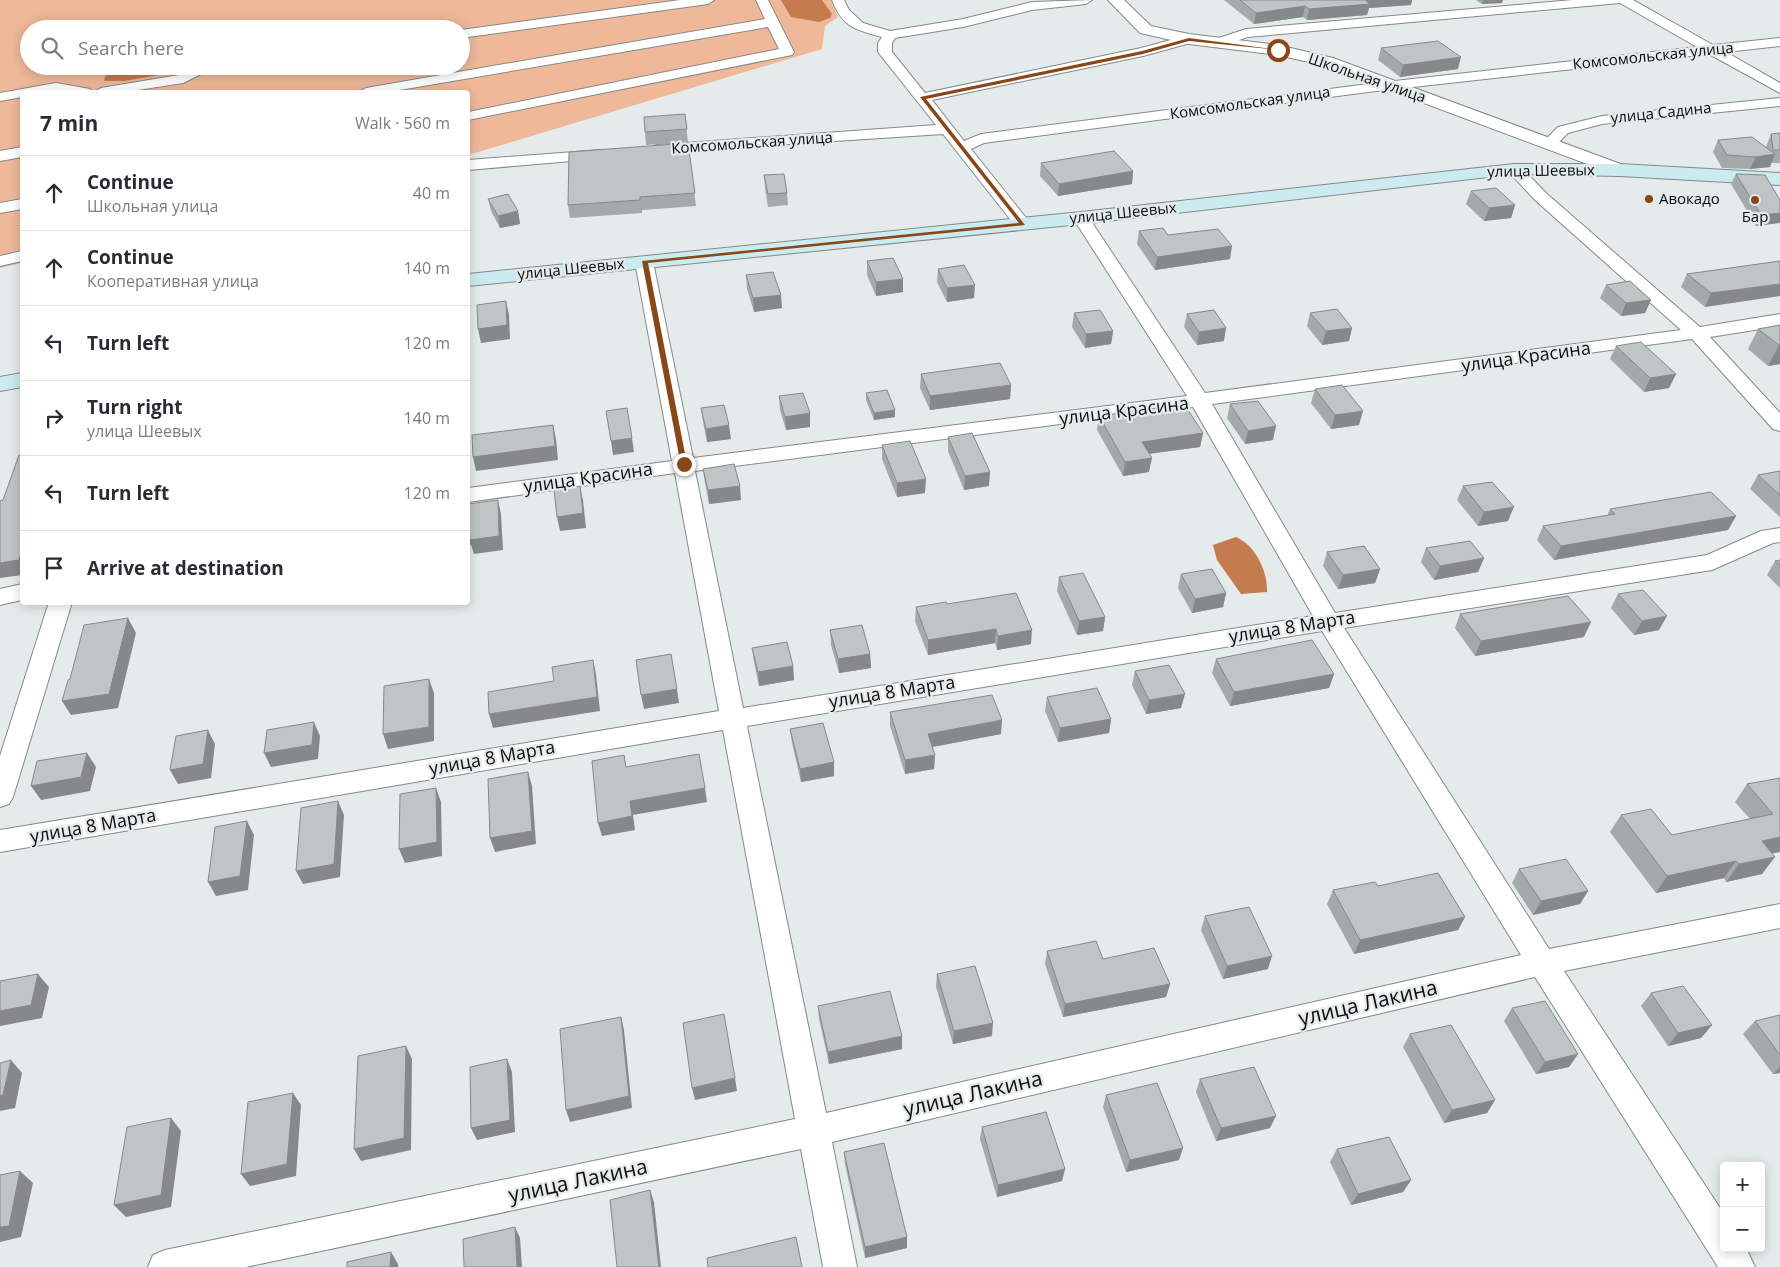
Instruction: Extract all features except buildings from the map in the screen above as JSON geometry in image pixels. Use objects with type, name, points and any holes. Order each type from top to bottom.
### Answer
[{"type":"main road","name":"улица Шеевых","points":[[470,280],[1081,218],[1514,169],[1620,170],[1780,179]]},
{"type":"main road","points":[[0,384],[20,380]]},
{"type":"street","points":[[470,33],[708,0]]},
{"type":"street","points":[[470,116],[787,52],[762,0]]},
{"type":"street","points":[[838,0],[843,12],[858,26],[890,36],[1032,6],[1086,0]]},
{"type":"street","name":"Школьная улица","points":[[1115,0],[1146,30],[1189,40],[1278,50],[1327,62],[1620,170]]},
{"type":"street","points":[[1218,43],[1246,33],[1618,0]]},
{"type":"street","points":[[1624,0],[1780,89]]},
{"type":"street","points":[[470,74],[772,22]]},
{"type":"street","points":[[890,36],[885,43],[885,52],[1023,224]]},
{"type":"street","points":[[922,98],[1143,52],[1189,40]]},
{"type":"street","name":"Комсомольская улица","points":[[962,147],[981,139],[1393,86],[1780,42]]},
{"type":"street","points":[[114,90],[183,79],[189,75]]},
{"type":"street","points":[[378,90],[465,75]]},
{"type":"street","points":[[40,90],[56,87],[73,90]]},
{"type":"street","points":[[0,97],[20,94]]},
{"type":"street","name":"улица Садина","points":[[1549,144],[1563,130],[1602,120],[1780,102]]},
{"type":"street","name":"Комсомольская улица","points":[[644,151],[947,129]]},
{"type":"street","points":[[0,156],[20,152]]},
{"type":"street","points":[[470,165],[615,154]]},
{"type":"street","points":[[1514,169],[1541,197],[1697,334],[1780,424]]},
{"type":"street","points":[[0,208],[20,204]]},
{"type":"street","points":[[1081,218],[1200,401],[1328,621],[1542,963],[1720,1239]]},
{"type":"street","points":[[0,261],[20,256]]},
{"type":"street","points":[[644,262],[840,1267]]},
{"type":"street","name":"улица Красина","points":[[470,495],[684,464],[1200,401],[1697,334],[1780,320]]},
{"type":"street","name":"улица 8 Марта","points":[[0,841],[733,718],[1328,621],[1712,562],[1769,536],[1780,535]]},
{"type":"street","points":[[0,597],[20,592]]},
{"type":"street","points":[[0,797],[60,605]]},
{"type":"street","name":"улица Лакина","points":[[165,1267],[814,1131],[1542,963],[1780,916]]},
{"type":"street","points":[[1728,1252],[1738,1267]]},
{"type":"shaded area","points":[[0,0],[831,0],[838,17],[825,26],[822,49],[470,154],[470,90],[20,90],[20,263],[0,268]]},
{"type":"shaded area","points":[[781,0],[822,0],[832,14],[830,18],[819,22],[791,17]]},
{"type":"shaded area","points":[[106,75],[159,75],[124,81],[104,81]]},
{"type":"shaded area","points":[[1236,537],[1249,546],[1263,567],[1267,592],[1241,594],[1217,560],[1213,545]]},
{"type":"place","name":"Авокадо","points":[[1649,199]]},
{"type":"place","name":"Бар","points":[[1755,200]]},
{"type":"route","points":[[684,464],[644,262],[1023,224],[922,98],[1143,52],[1189,40],[1278,50]]}]
